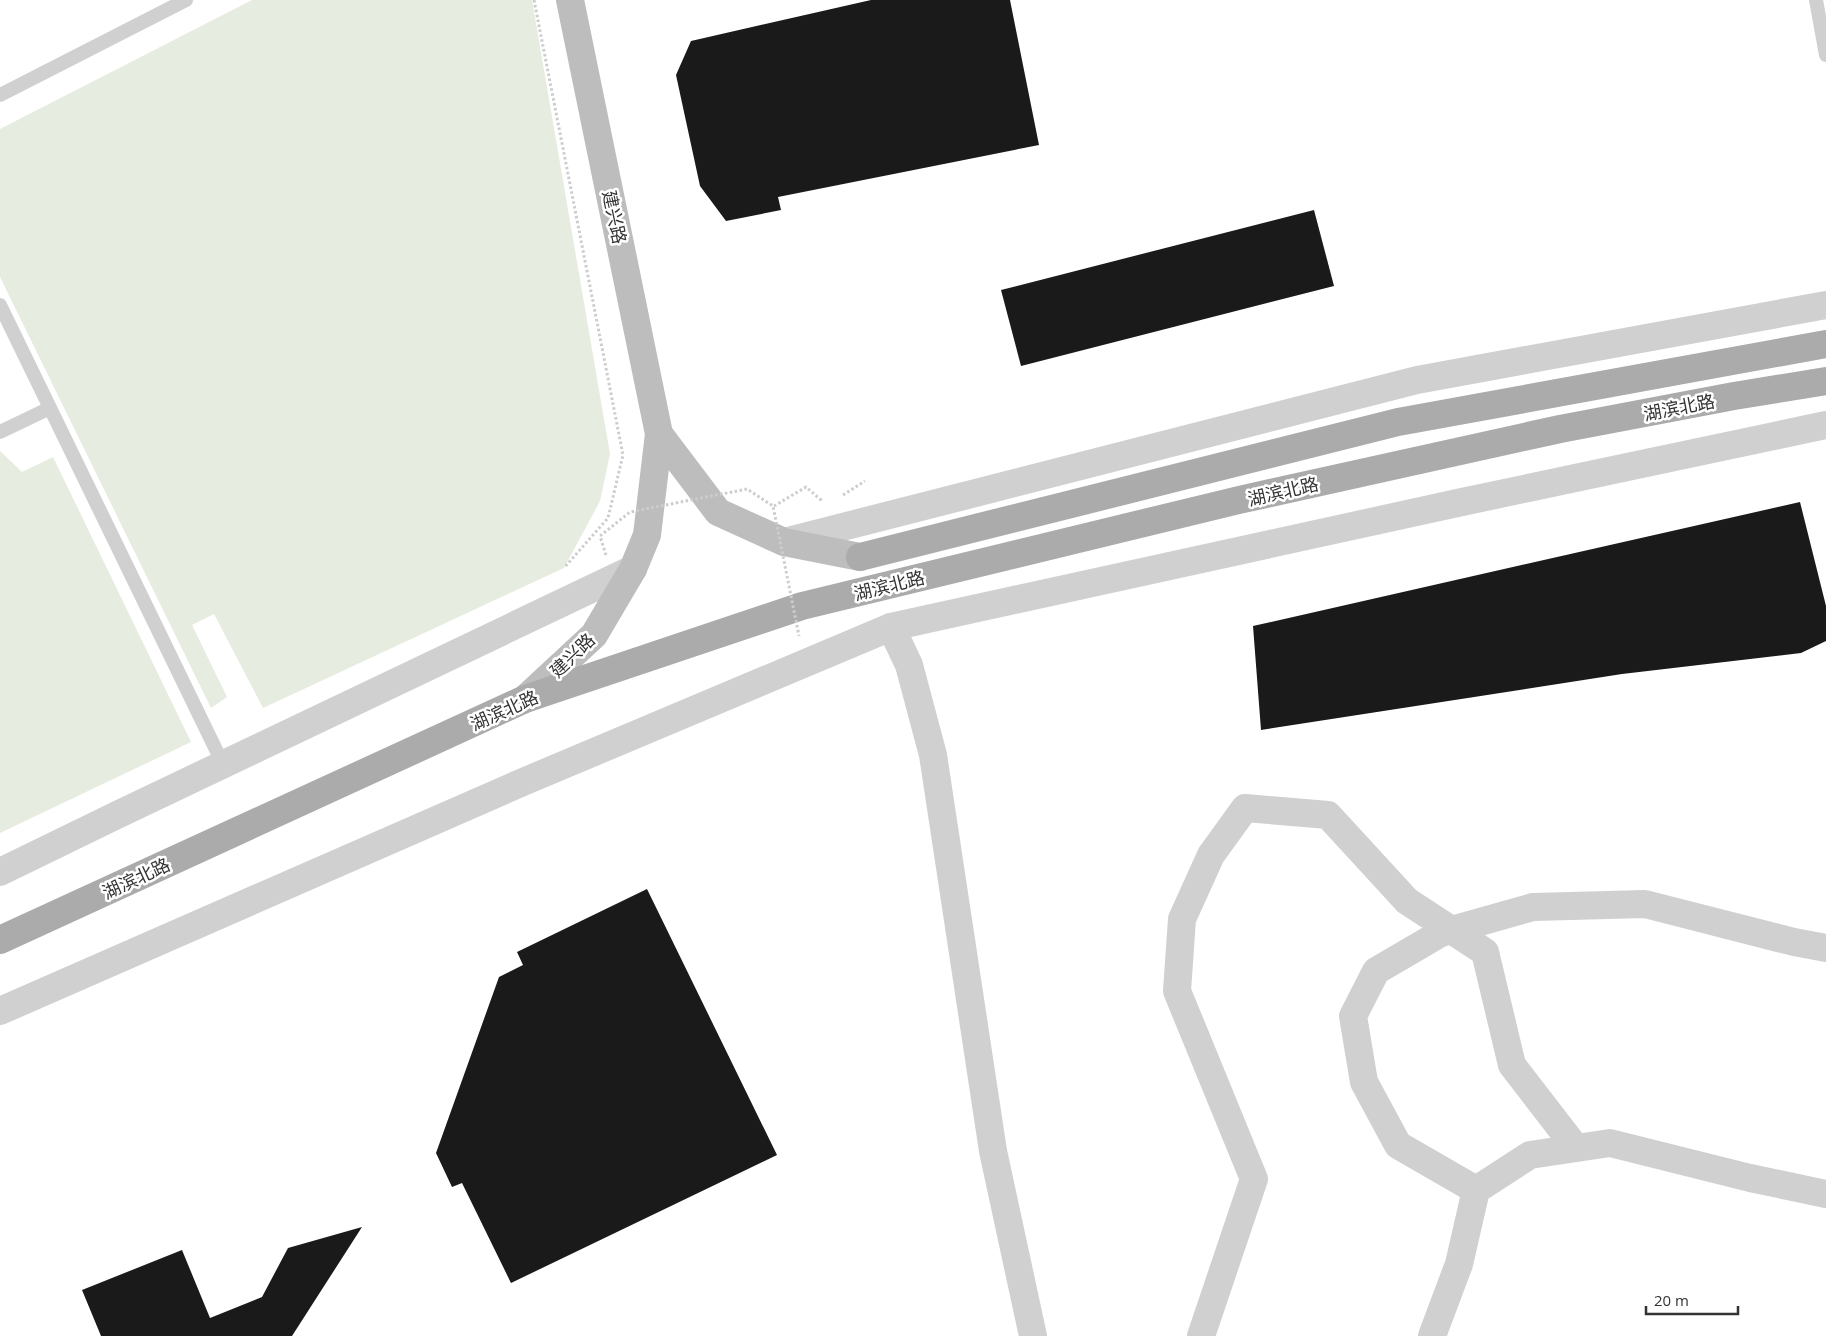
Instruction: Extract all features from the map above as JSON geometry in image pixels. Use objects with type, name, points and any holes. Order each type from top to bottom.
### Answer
[{"type":"main road","name":"建兴路","points":[[525,699],[594,636],[633,569],[647,535],[659,434],[570,0]]},
{"type":"main road","name":"湖滨北路","points":[[860,557],[1398,422],[1826,344]]},
{"type":"main road","name":"湖滨北路","points":[[0,940],[525,699],[812,604],[1239,500],[1541,433],[1734,396],[1826,381]]},
{"type":"main road","name":"建兴路","points":[[659,434],[718,512],[784,542],[860,557]]},
{"type":"street","points":[[784,542],[1417,380],[1826,305]]},
{"type":"street","points":[[0,1011],[523,782],[890,627],[1462,502],[1826,425]]},
{"type":"street","points":[[0,872],[633,569]]},
{"type":"street","points":[[890,627],[909,665],[933,755],[993,1150],[1033,1336]]},
{"type":"street","points":[[1201,1336],[1254,1179],[1177,991],[1182,919],[1211,855],[1245,808],[1328,814],[1407,901],[1485,952],[1512,1065],[1576,1148]]},
{"type":"street","points":[[1476,1190],[1398,1145],[1364,1082],[1353,1016],[1376,971],[1441,933],[1533,907],[1645,904],[1794,942],[1826,948]]},
{"type":"street","points":[[1432,1336],[1459,1264],[1476,1190],[1530,1155],[1610,1143],[1750,1178],[1826,1194]]},
{"type":"lane","points":[[0,95],[186,0]]},
{"type":"lane","points":[[1816,0],[1826,55]]},
{"type":"lane","points":[[0,305],[223,764]]},
{"type":"lane","points":[[0,432],[50,408]]},
{"type":"path","points":[[534,0],[623,455],[608,518],[564,568]]},
{"type":"path","points":[[836,499],[865,481]]},
{"type":"path","points":[[773,506],[806,487],[821,500],[822,509]]},
{"type":"path","points":[[606,555],[600,536],[630,512],[747,489],[773,506],[799,636]]},
{"type":"shaded area","points":[[252,0],[532,0],[610,454],[600,501],[564,568],[263,708],[214,614],[192,625],[227,697],[211,708],[0,277],[0,129]]},
{"type":"shaded area","points":[[0,451],[22,472],[53,457],[191,742],[0,833]]},
{"type":"building","points":[[871,0],[1010,0],[1039,145],[778,197],[781,210],[726,221],[700,186],[676,75],[691,41]]},
{"type":"building","points":[[1314,210],[1334,286],[1021,366],[1001,290]]},
{"type":"building","points":[[1800,502],[1826,606],[1826,641],[1801,653],[1622,674],[1261,730],[1253,626]]},
{"type":"building","points":[[647,889],[777,1155],[511,1283],[462,1183],[452,1187],[436,1153],[499,977],[523,965],[517,952]]},
{"type":"building","points":[[362,1227],[292,1336],[101,1336],[82,1290],[182,1250],[210,1318],[262,1297],[288,1248]]}]
